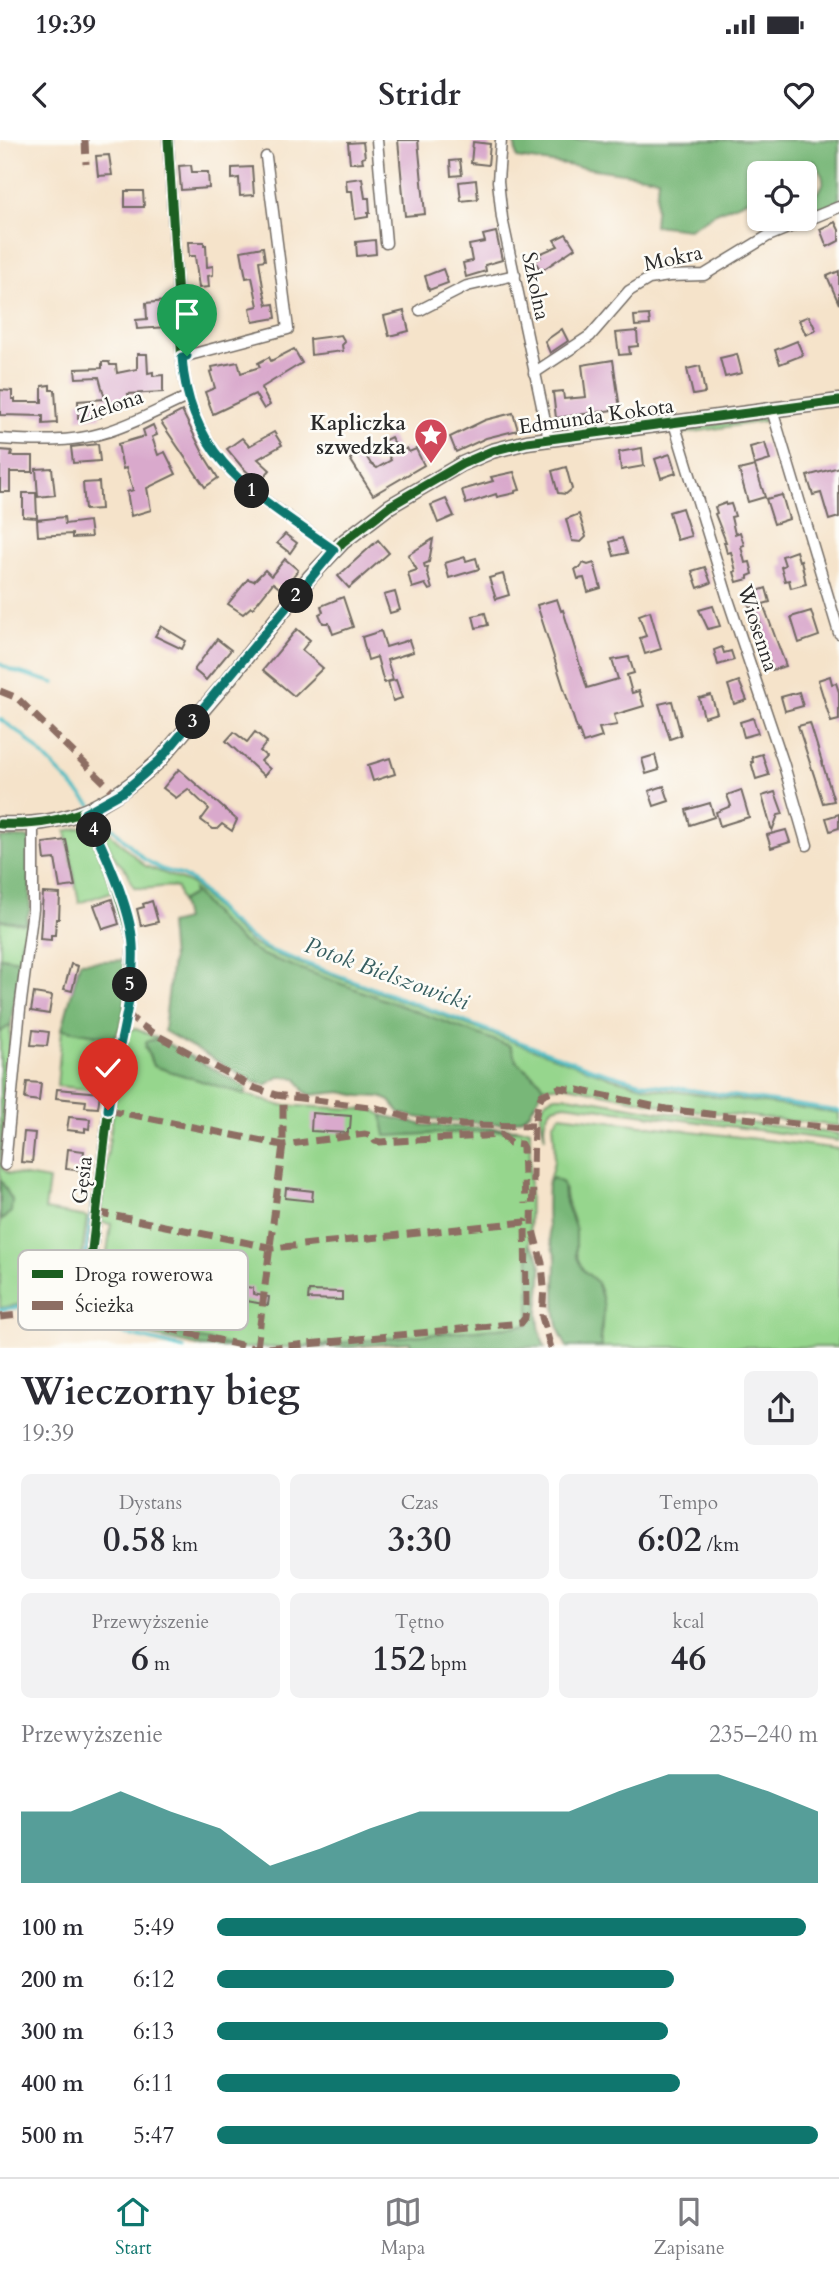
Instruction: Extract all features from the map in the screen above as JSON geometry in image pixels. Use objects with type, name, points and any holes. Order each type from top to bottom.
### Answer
[{"type":"street","points":[[168,140],[187,397],[216,456],[228,470],[256,494],[334,550]]},
{"type":"street","points":[[377,140],[386,243]]},
{"type":"street","name":"Szkolna","points":[[500,140],[500,205],[549,439]]},
{"type":"street","points":[[182,357],[288,329],[265,157]]},
{"type":"street","name":"Mokra","points":[[534,373],[590,336],[629,291],[649,279],[704,275],[768,236],[839,207]]},
{"type":"street","points":[[419,310],[467,286],[515,275]]},
{"type":"street","name":"Zielona","points":[[0,439],[43,440],[100,434],[187,397]]},
{"type":"street","name":"Edmunda Kokota","points":[[0,824],[33,823],[91,810],[123,792],[159,761],[334,550],[390,506],[462,464],[503,447],[549,439],[839,401]]},
{"type":"street","points":[[772,410],[839,633]]},
{"type":"street","name":"Wiosenna","points":[[674,423],[807,845]]},
{"type":"street","name":"Gęsia","points":[[91,810],[133,943],[126,1012],[112,1079],[92,1250]]},
{"type":"street","points":[[5,1165],[33,909],[33,823]]},
{"type":"green space","points":[[514,140],[839,140],[839,202],[817,212],[817,193],[823,181],[817,161],[747,161],[747,200],[716,213],[689,229],[654,225],[658,178],[517,158]]},
{"type":"green space","points":[[761,418],[766,421],[680,434],[679,429]]},
{"type":"green space","points":[[99,823],[145,866],[192,884],[252,944],[279,956],[612,1078],[650,1088],[839,1113],[839,1126],[681,1109],[563,1085],[544,1087],[517,1062],[510,1046],[260,954],[233,933],[194,891],[181,901],[177,888],[134,887],[128,872],[117,861],[100,830]]},
{"type":"green space","points":[[87,826],[114,891],[79,903],[66,831]]},
{"type":"green space","points":[[0,838],[30,839],[30,909],[25,924],[0,920]]},
{"type":"green space","points":[[193,890],[232,933],[260,954],[510,1046],[517,1062],[544,1087],[530,1112],[508,1124],[458,1122],[400,1113],[390,1101],[381,1097],[341,1092],[311,1095],[305,1092],[297,1079],[291,1077],[279,1077],[266,1085],[254,1082],[164,1031],[172,960],[169,924],[185,920],[181,901],[193,894]]},
{"type":"green space","points":[[27,918],[29,926],[19,960],[0,957],[0,920],[24,924]]},
{"type":"green space","points":[[22,938],[25,941],[11,1025],[0,1032],[0,957],[19,960]]},
{"type":"green space","points":[[129,960],[123,1012],[114,1038],[62,1029],[80,962]]},
{"type":"green space","points":[[11,1025],[1,1163],[4,1170],[49,1180],[45,1210],[87,1217],[83,1250],[18,1250],[18,1305],[0,1308],[0,1221],[4,1219],[12,1200],[0,1179],[0,1032]]},
{"type":"green space","points":[[62,1029],[114,1038],[107,1091],[57,1086]]},
{"type":"green space","points":[[136,1029],[159,1039],[152,1040],[145,1047],[153,1066],[279,1105],[374,1110],[382,1115],[387,1136],[530,1129],[529,1325],[297,1347],[239,1348],[154,1330],[248,1330],[248,1250],[107,1250],[111,1224],[99,1222],[120,1056],[124,1037],[130,1030]]},
{"type":"green space","points":[[159,1039],[246,1087],[246,1092],[243,1094],[153,1066],[145,1043]]},
{"type":"green space","points":[[555,1096],[839,1134],[839,1141],[565,1104],[553,1107],[546,1117],[545,1138],[542,1108],[544,1103]]},
{"type":"green space","points":[[382,1115],[424,1125],[521,1129],[386,1136]]},
{"type":"green space","points":[[560,1115],[839,1149],[839,1347],[602,1347],[603,1306],[600,1289],[595,1280],[580,1266],[574,1222],[565,1190],[553,1178],[548,1182],[554,1160],[553,1124]]},
{"type":"green space","points":[[553,1178],[563,1183],[564,1197],[576,1230],[576,1255],[583,1270],[597,1282],[602,1298],[602,1347],[567,1347],[558,1326],[555,1304],[556,1257],[548,1220],[548,1182]]},
{"type":"green space","points":[[0,1179],[12,1200],[11,1212],[0,1221]]},
{"type":"green space","points":[[529,1244],[535,1250],[541,1267],[538,1314],[545,1347],[411,1348],[410,1342],[350,1347],[297,1347],[529,1325]]},
{"type":"green space","points":[[127,1330],[156,1330],[239,1347],[203,1347]]},
{"type":"building","points":[[398,140],[418,140],[425,214],[405,216]]},
{"type":"building","points":[[363,142],[363,162],[350,163],[348,143]]},
{"type":"building","points":[[473,142],[490,144],[488,165],[471,163]]},
{"type":"building","points":[[109,155],[112,175],[98,176],[96,156]]},
{"type":"building","points":[[460,160],[462,175],[451,176],[450,161]]},
{"type":"building","points":[[191,165],[192,172],[208,172],[209,188],[181,190],[179,166]]},
{"type":"building","points":[[252,167],[254,195],[240,196],[239,178],[232,179],[232,168]]},
{"type":"building","points":[[362,178],[365,198],[369,198],[370,213],[368,217],[355,219],[352,191],[347,191],[346,180]]},
{"type":"building","points":[[476,180],[478,199],[461,201],[459,182]]},
{"type":"building","points":[[125,191],[143,191],[144,207],[125,207]]},
{"type":"building","points":[[835,222],[839,230],[839,241],[827,247],[820,229]]},
{"type":"building","points":[[496,232],[502,260],[485,265],[486,271],[466,277],[463,263],[472,261],[469,245],[485,242],[483,235]]},
{"type":"building","points":[[566,234],[575,248],[541,271],[535,261],[541,257],[539,254],[558,246],[554,240]]},
{"type":"building","points":[[375,240],[376,254],[357,256],[356,242]]},
{"type":"building","points":[[188,242],[204,242],[206,245],[207,267],[213,266],[213,275],[208,276],[209,287],[199,288],[195,256],[189,256]]},
{"type":"building","points":[[263,247],[265,260],[259,261],[263,287],[267,305],[274,304],[276,318],[253,322],[250,308],[258,306],[252,277],[246,278],[241,251]]},
{"type":"building","points":[[443,269],[448,283],[429,290],[425,276]]},
{"type":"building","points":[[839,271],[839,304],[827,276]]},
{"type":"building","points":[[166,301],[168,327],[137,329],[136,320],[147,319],[146,303]]},
{"type":"building","points":[[404,311],[409,331],[389,336],[384,316]]},
{"type":"building","points":[[649,315],[650,325],[635,326],[634,316]]},
{"type":"building","points":[[809,316],[816,330],[806,335],[799,320]]},
{"type":"building","points":[[562,329],[568,341],[550,353],[545,341]]},
{"type":"building","points":[[637,331],[638,346],[629,347],[630,354],[619,355],[616,333]]},
{"type":"building","points":[[341,335],[345,342],[342,345],[343,351],[311,355],[310,339]]},
{"type":"building","points":[[797,341],[803,355],[780,364],[775,350]]},
{"type":"building","points":[[294,349],[302,363],[261,388],[270,405],[264,409],[255,394],[213,414],[205,392],[215,388],[210,372],[213,371],[212,367],[238,362],[241,373],[260,367],[258,363],[269,357],[271,361]]},
{"type":"building","points":[[137,354],[147,354],[148,373],[153,372],[153,376],[163,375],[163,392],[128,394],[130,401],[100,410],[101,417],[78,419],[78,401],[105,399],[99,377],[76,378],[75,369],[102,368],[102,362],[109,362],[110,365],[116,365],[117,373],[137,369]]},
{"type":"building","points":[[737,354],[742,373],[725,377],[720,358]]},
{"type":"building","points":[[613,360],[620,409],[556,418],[553,392],[563,391],[564,399],[586,397],[582,365]]},
{"type":"building","points":[[700,366],[705,393],[693,395],[687,369]]},
{"type":"building","points":[[50,385],[50,390],[55,390],[57,423],[43,424],[43,416],[0,415],[0,390],[12,391],[12,399],[15,399],[15,402],[42,402],[42,386]]},
{"type":"building","points":[[182,411],[218,478],[205,487],[161,422]]},
{"type":"building","points":[[513,413],[518,430],[486,438],[456,452],[450,437],[485,420]]},
{"type":"building","points":[[153,425],[157,435],[152,437],[158,455],[165,452],[176,474],[147,488],[151,510],[131,516],[127,492],[133,490],[126,468],[123,469],[118,444],[145,436],[143,430]]},
{"type":"building","points":[[274,432],[282,445],[258,459],[270,470],[259,483],[227,449],[242,438],[249,446]]},
{"type":"building","points":[[391,437],[399,453],[407,448],[409,452],[416,449],[424,465],[373,495],[350,459],[363,451],[377,468],[391,460],[381,442]]},
{"type":"building","points":[[765,443],[770,460],[754,465],[750,447]]},
{"type":"building","points":[[98,444],[100,461],[73,463],[71,447]]},
{"type":"building","points":[[642,448],[644,466],[621,470],[619,452]]},
{"type":"building","points":[[0,450],[12,451],[11,456],[33,456],[33,472],[10,472],[10,492],[0,492]]},
{"type":"building","points":[[670,454],[676,473],[661,478],[655,459]]},
{"type":"building","points":[[755,466],[765,497],[748,502],[739,470]]},
{"type":"building","points":[[566,467],[572,489],[566,494],[558,493],[552,471]]},
{"type":"building","points":[[839,467],[839,517],[829,520],[821,493],[813,495],[807,476]]},
{"type":"building","points":[[52,468],[55,495],[38,497],[36,469]]},
{"type":"building","points":[[514,472],[520,490],[497,497],[496,494],[466,504],[462,490],[493,481],[491,477]]},
{"type":"building","points":[[99,482],[101,509],[85,510],[83,483]]},
{"type":"building","points":[[23,493],[36,493],[37,518],[23,517]]},
{"type":"building","points":[[782,495],[789,519],[774,524],[766,499]]},
{"type":"building","points":[[446,499],[454,516],[438,523],[431,505]]},
{"type":"building","points":[[731,504],[735,516],[731,517],[735,534],[740,532],[745,563],[750,562],[753,574],[748,576],[748,579],[737,582],[731,552],[727,553],[726,542],[715,514],[715,507]]},
{"type":"building","points":[[682,508],[691,536],[677,540],[669,512]]},
{"type":"building","points":[[579,514],[586,537],[581,542],[572,541],[566,519]]},
{"type":"building","points":[[64,517],[65,524],[89,521],[91,537],[72,538],[72,534],[38,536],[37,520]]},
{"type":"building","points":[[285,534],[297,543],[290,553],[277,543]]},
{"type":"building","points":[[622,538],[627,553],[614,556],[610,542]]},
{"type":"building","points":[[433,539],[429,562],[424,564],[425,568],[428,567],[432,589],[429,590],[425,584],[412,588],[408,573],[417,570],[408,555]]},
{"type":"building","points":[[378,540],[389,553],[349,588],[338,576]]},
{"type":"building","points":[[796,551],[799,561],[801,560],[806,584],[791,588],[789,580],[785,581],[781,567],[785,565],[782,556]]},
{"type":"building","points":[[465,557],[466,561],[476,558],[479,569],[449,578],[445,563]]},
{"type":"building","points":[[285,559],[298,570],[282,590],[273,583],[253,608],[243,614],[228,604],[248,579],[254,581],[265,570],[271,576]]},
{"type":"building","points":[[583,563],[594,563],[601,588],[588,592],[584,578],[578,579],[575,569]]},
{"type":"building","points":[[705,567],[711,583],[698,588],[692,571]]},
{"type":"building","points":[[503,574],[509,595],[496,599],[489,578]]},
{"type":"building","points":[[766,588],[770,602],[763,604],[786,666],[772,670],[758,627],[761,626],[755,607],[750,608],[747,599],[750,598],[749,594]]},
{"type":"building","points":[[395,592],[400,610],[390,613],[384,595]]},
{"type":"building","points":[[343,597],[353,627],[333,634],[329,623],[323,623],[319,614],[323,612],[321,606]]},
{"type":"building","points":[[557,599],[561,611],[563,610],[587,688],[618,679],[612,660],[629,657],[634,673],[627,675],[632,693],[639,691],[644,706],[614,715],[617,725],[599,728],[602,737],[583,743],[537,605]]},
{"type":"building","points":[[713,606],[720,626],[708,629],[699,610]]},
{"type":"building","points":[[650,611],[661,649],[645,654],[640,638],[646,636],[639,615]]},
{"type":"building","points":[[811,611],[819,636],[799,643],[791,617]]},
{"type":"building","points":[[485,613],[488,625],[476,628],[473,616]]},
{"type":"building","points":[[161,626],[186,641],[182,649],[155,636]]},
{"type":"building","points":[[297,629],[310,640],[302,650],[323,668],[294,696],[263,670]]},
{"type":"building","points":[[381,631],[386,647],[409,640],[413,652],[387,660],[393,680],[384,683],[377,657],[368,660],[362,637]]},
{"type":"building","points":[[217,639],[231,650],[206,680],[194,670]]},
{"type":"building","points":[[722,647],[724,653],[731,651],[734,660],[718,665],[714,650]]},
{"type":"building","points":[[830,676],[832,684],[836,683],[839,692],[839,720],[831,722],[818,680]]},
{"type":"building","points":[[396,680],[402,698],[393,701],[388,682]]},
{"type":"building","points":[[739,681],[747,700],[734,704],[728,685]]},
{"type":"building","points":[[799,692],[803,706],[785,711],[781,697]]},
{"type":"building","points":[[711,695],[717,713],[704,717],[699,698]]},
{"type":"building","points":[[672,701],[681,735],[670,739],[659,704]]},
{"type":"building","points":[[753,718],[758,733],[744,737],[740,722]]},
{"type":"building","points":[[810,723],[834,801],[823,803],[798,726]]},
{"type":"building","points":[[234,732],[247,742],[255,732],[267,742],[260,751],[266,756],[261,761],[270,769],[264,776],[226,741]]},
{"type":"building","points":[[762,754],[769,775],[756,779],[752,757]]},
{"type":"building","points":[[655,755],[659,770],[646,774],[642,759]]},
{"type":"building","points":[[390,758],[395,774],[373,781],[368,765]]},
{"type":"building","points":[[179,769],[237,820],[232,831],[222,824],[213,829],[201,820],[209,809],[188,789],[176,798],[163,788]]},
{"type":"building","points":[[664,786],[669,801],[654,806],[649,791]]},
{"type":"building","points":[[741,790],[749,817],[720,826],[716,812],[731,806],[727,795]]},
{"type":"building","points":[[775,792],[783,814],[778,815],[772,831],[762,796]]},
{"type":"building","points":[[710,803],[714,817],[690,825],[686,810]]},
{"type":"building","points":[[839,814],[839,828],[830,831],[826,818]]},
{"type":"building","points":[[786,830],[790,842],[771,848],[767,835]]},
{"type":"building","points":[[66,840],[75,886],[60,888],[55,859],[45,860],[43,843]]},
{"type":"building","points":[[43,893],[60,894],[59,919],[56,919],[55,935],[51,935],[51,940],[40,939]]},
{"type":"building","points":[[112,899],[119,924],[103,929],[94,905]]},
{"type":"building","points":[[152,901],[158,922],[141,926],[137,909]]},
{"type":"building","points":[[71,964],[78,966],[72,991],[64,989]]},
{"type":"building","points":[[34,993],[52,996],[49,1014],[31,1011]]},
{"type":"building","points":[[33,1030],[49,1032],[47,1046],[31,1045]]},
{"type":"building","points":[[27,1082],[41,1083],[39,1101],[25,1099]]},
{"type":"building","points":[[57,1089],[100,1093],[98,1108],[85,1107],[86,1101],[56,1098]]},
{"type":"building","points":[[312,1113],[351,1116],[350,1129],[348,1133],[311,1131]]},
{"type":"building","points":[[69,1117],[90,1119],[89,1129],[85,1128],[85,1132],[67,1130]]},
{"type":"building","points":[[24,1132],[35,1133],[32,1163],[21,1162]]},
{"type":"building","points":[[68,1149],[84,1151],[82,1171],[66,1169]]},
{"type":"building","points":[[286,1188],[313,1191],[312,1201],[285,1198]]},
{"type":"building","points":[[248,1287],[253,1288],[253,1294],[269,1297],[268,1305],[248,1301]]},
{"type":"building","points":[[309,1291],[342,1292],[342,1300],[308,1299]]},
{"type":"waterway","points":[[0,664],[54,683]]},
{"type":"waterway","name":"Potok Bielszowicki","points":[[0,719],[24,736],[91,805]]},
{"type":"waterway","name":"Potok Bielszowicki","points":[[96,811],[144,859],[194,882],[226,918],[250,938],[272,951],[593,1069],[642,1083],[839,1111]]},
{"type":"waterway","points":[[87,1250],[93,1197]]},
{"type":"waterway","points":[[0,1310],[18,1307]]},
{"type":"waterway","points":[[108,1330],[184,1348]]},
{"type":"marked path","points":[[85,140],[86,164]]},
{"type":"marked path","points":[[0,691],[17,698],[111,789]]},
{"type":"marked path","points":[[126,1012],[151,1032],[252,1087],[276,1095],[377,1108],[413,1119],[462,1125],[534,1126]]},
{"type":"marked path","points":[[551,1348],[542,1317],[542,1263],[532,1227],[534,1126],[542,1095],[559,1088],[578,1090],[666,1109],[839,1129]]},
{"type":"marked path","points":[[257,1348],[283,1145],[283,1096]]},
{"type":"marked path","points":[[108,1110],[283,1145],[365,1134],[380,1142],[502,1135],[510,1143],[521,1144],[523,1148],[525,1204]]},
{"type":"marked path","points":[[96,1212],[273,1248],[525,1222],[526,1306],[525,1318],[521,1323],[267,1348]]},
{"type":"marked path","points":[[0,1317],[18,1315]]},
{"type":"marked path","points":[[174,1330],[254,1348]]},
{"type":"cycle path","points":[[168,140],[182,362],[193,412],[208,442],[241,483],[334,550]]},
{"type":"cycle path","points":[[0,824],[46,822],[67,817],[105,802],[141,777],[159,761],[310,577],[343,542],[390,506],[462,464],[492,451],[527,442],[839,401]]},
{"type":"cycle path","points":[[85,813],[110,866],[133,943],[126,1012],[112,1079],[92,1250]]},
{"type":"place","name":"Kapliczka szwedzka","points":[[431,465]]},
{"type":"route","points":[[108,1110],[126,1012],[133,943],[110,866],[85,813],[123,792],[159,761],[334,550],[241,482],[216,456],[187,397],[182,357],[187,356]]}]
